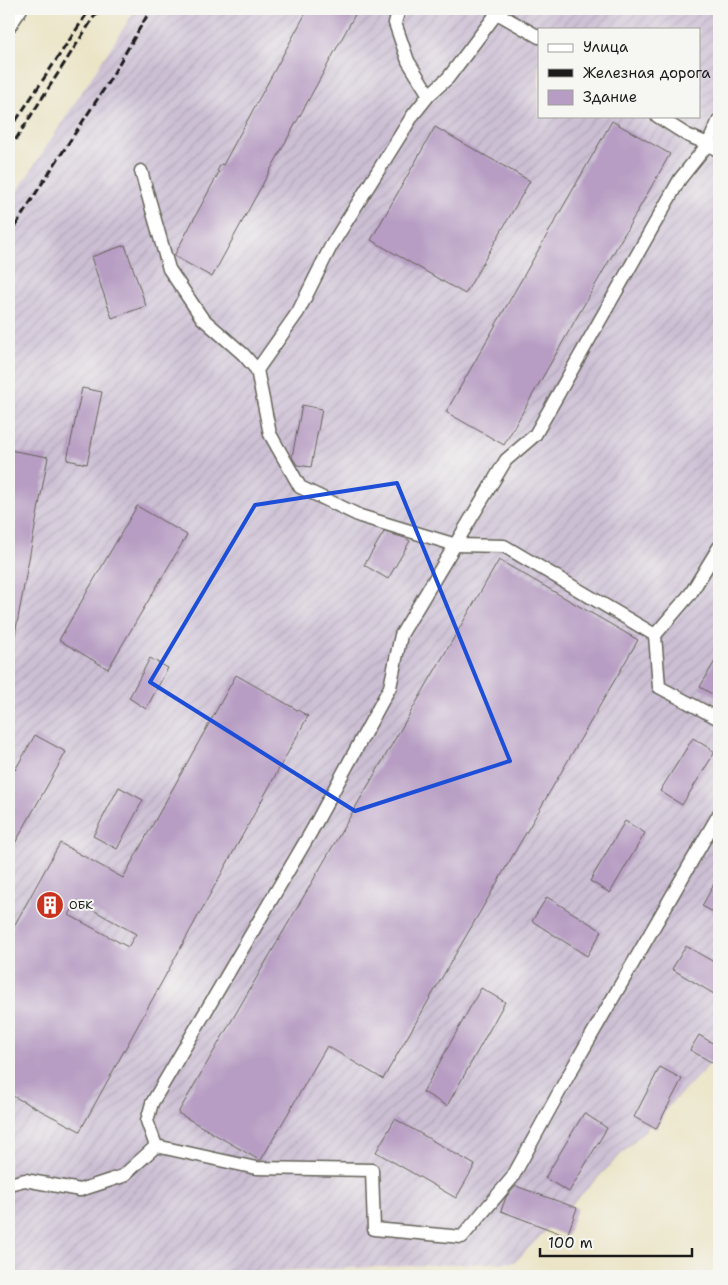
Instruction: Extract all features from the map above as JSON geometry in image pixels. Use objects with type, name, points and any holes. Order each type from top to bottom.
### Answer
[{"type":"street","points":[[9,27],[21,9]]},
{"type":"street","points":[[399,9],[396,23],[408,61],[429,95]]},
{"type":"street","points":[[257,370],[298,312],[332,246],[413,115],[429,95],[448,78],[496,10],[538,36]]},
{"type":"street","points":[[660,118],[687,136],[719,150]]},
{"type":"street","points":[[156,1146],[147,1121],[152,1103],[311,832],[390,687],[401,635],[506,460],[535,434],[680,179],[708,144],[719,120]]},
{"type":"street","points":[[141,171],[169,269],[202,318],[243,354],[257,370],[270,434],[300,487],[360,516],[456,544],[504,546],[655,635]]},
{"type":"street","points":[[719,547],[691,594],[655,635],[659,687],[719,718]]},
{"type":"street","points":[[156,1146],[256,1168],[372,1170],[374,1228],[462,1237],[512,1178],[568,1076],[719,814]]},
{"type":"street","points":[[9,1184],[25,1180],[80,1190],[123,1176],[156,1146]]},
{"type":"highlighted area","points":[[397,483],[510,761],[355,811],[150,682],[255,505]]},
{"type":"shaded area","points":[[136,9],[719,9],[719,1055],[515,1262],[144,1276],[9,1276],[9,204]]},
{"type":"building","points":[[308,9],[358,9],[212,277],[174,256],[219,172],[217,171],[221,164],[223,165]]},
{"type":"building","points":[[612,121],[670,154],[504,445],[446,412]]},
{"type":"building","points":[[435,127],[530,181],[465,294],[371,240]]},
{"type":"building","points":[[125,245],[146,306],[112,318],[91,257]]},
{"type":"building","points":[[82,388],[102,392],[87,464],[67,460]]},
{"type":"building","points":[[302,405],[322,409],[311,467],[297,465],[292,457]]},
{"type":"building","points":[[9,450],[48,457],[13,645],[9,645]]},
{"type":"building","points":[[137,506],[187,535],[108,669],[59,640]]},
{"type":"building","points":[[384,532],[410,541],[388,579],[364,565]]},
{"type":"building","points":[[499,560],[638,640],[383,1079],[327,1046],[261,1160],[259,1160],[178,1113]]},
{"type":"building","points":[[719,654],[719,698],[700,687]]},
{"type":"building","points":[[150,658],[168,668],[146,709],[129,698]]},
{"type":"building","points":[[236,675],[308,716],[80,1131],[9,1094],[9,935],[60,843],[123,878]],"holes":[[[77,901],[136,934],[128,947],[69,915]]]},
{"type":"building","points":[[35,735],[66,752],[9,854],[9,766],[15,770]]},
{"type":"building","points":[[693,738],[715,752],[682,805],[660,791]]},
{"type":"building","points":[[119,787],[143,800],[117,849],[93,836]]},
{"type":"building","points":[[625,821],[645,833],[610,893],[590,881]]},
{"type":"building","points":[[719,875],[719,915],[702,906]]},
{"type":"building","points":[[547,897],[602,931],[587,956],[532,921]]},
{"type":"building","points":[[686,946],[719,965],[719,997],[672,969]]},
{"type":"building","points":[[481,988],[505,1002],[447,1106],[423,1092]]},
{"type":"building","points":[[699,1035],[719,1047],[713,1063],[690,1050]]},
{"type":"building","points":[[660,1067],[682,1079],[656,1129],[634,1117]]},
{"type":"building","points":[[584,1113],[607,1128],[569,1192],[545,1178]]},
{"type":"building","points":[[395,1119],[475,1165],[456,1198],[376,1152]]},
{"type":"building","points":[[516,1186],[577,1208],[567,1236],[501,1211],[506,1197]]},
{"type":"railway","points":[[9,131],[90,9]]},
{"type":"railway","points":[[9,150],[99,9]]},
{"type":"railway","points":[[9,236],[106,86],[151,9]]},
{"type":"place","name":"ОБК","points":[[50,905]]}]
